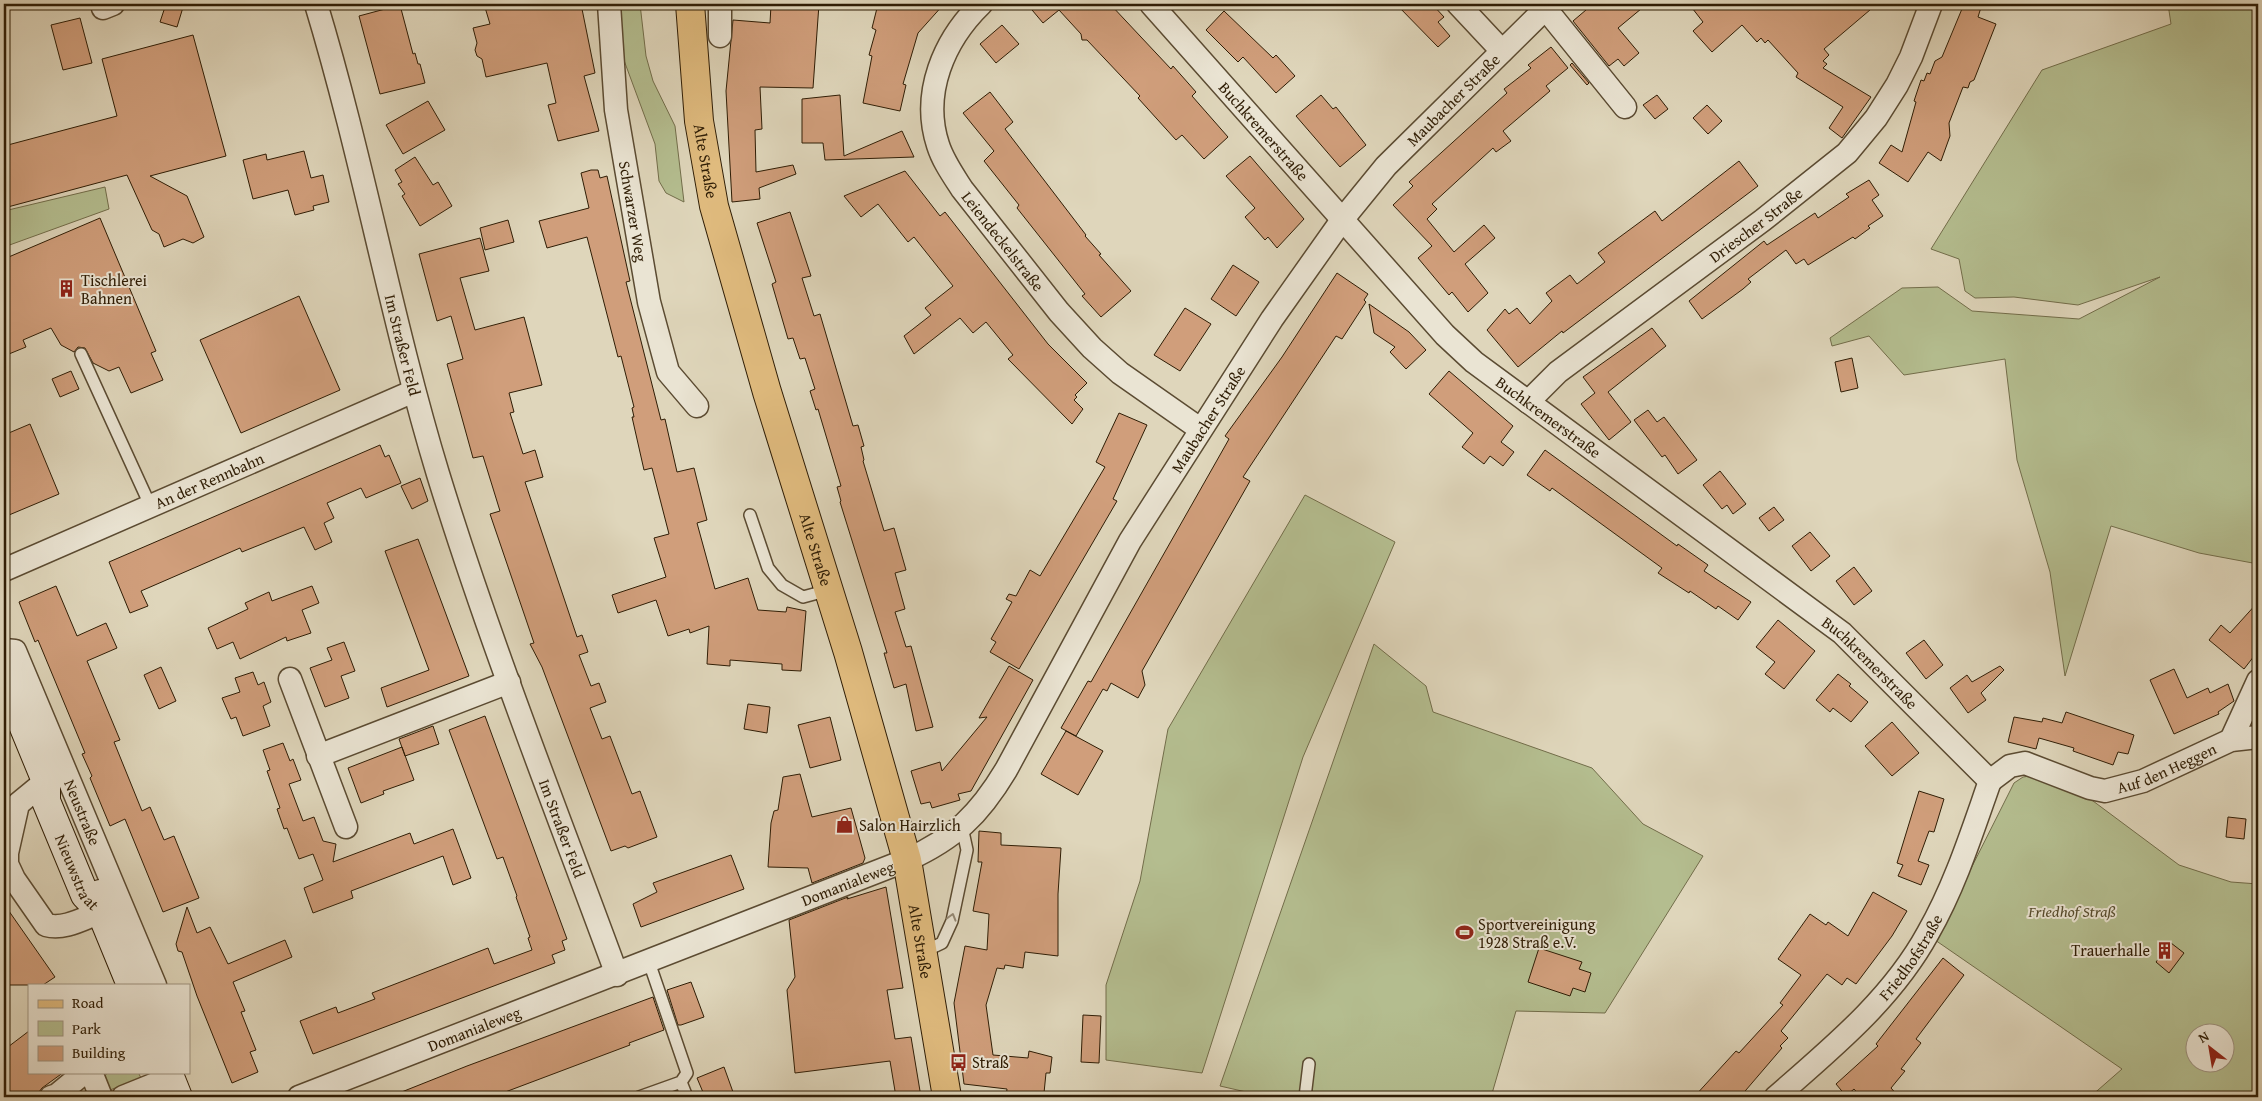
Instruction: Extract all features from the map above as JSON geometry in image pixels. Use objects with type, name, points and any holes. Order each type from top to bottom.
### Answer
[{"type":"main road","name":"Alte Straße","points":[[690,4],[699,122],[714,206],[767,392],[829,590],[907,860],[947,1097]]},
{"type":"street","name":"Im Straßer Feld","points":[[316,4],[339,85],[388,292],[414,391],[469,572],[617,975]]},
{"type":"street","name":"Schwarzer Weg","points":[[609,4],[616,110],[649,302],[668,372],[697,406]]},
{"type":"street","points":[[720,4],[720,36]]},
{"type":"street","name":"Leiendeckelstraße","points":[[981,4],[972,13],[942,57],[931,101],[933,126],[938,146],[948,167],[962,189],[1059,312],[1092,348],[1120,373],[1200,429]]},
{"type":"street","name":"Buchkremerstraße","points":[[1151,4],[1444,335],[1474,362],[1842,633],[1990,781]]},
{"type":"street","points":[[1458,4],[1502,51]]},
{"type":"street","name":"Driescher Straße","points":[[1528,402],[1558,372],[1763,220],[1847,153],[1876,118],[1897,85],[1911,56],[1931,4]]},
{"type":"street","points":[[1548,6],[1625,107]]},
{"type":"street","name":"Maubacher Straße","points":[[907,860],[938,846],[962,827],[987,801],[1006,770],[1130,541],[1272,319],[1342,220],[1386,166],[1548,6]]},
{"type":"street","name":"An der Rennbahn","points":[[4,570],[414,391]]},
{"type":"street","name":"Neustraße","points":[[4,650],[15,651],[155,984]]},
{"type":"street","name":"Neustraße","points":[[4,679],[46,782],[60,795],[82,844],[100,889],[101,912],[131,984]]},
{"type":"street","points":[[290,679],[346,827]]},
{"type":"street","name":"Auf den Heggen","points":[[2231,740],[2258,681]]},
{"type":"street","points":[[318,756],[509,682]]},
{"type":"street","name":"Auf den Heggen","points":[[1990,781],[2010,766],[2025,763],[2090,788],[2105,791],[2142,781],[2231,740],[2258,737]]},
{"type":"street","name":"Friedhofstraße","points":[[1776,1097],[1857,1025],[1913,958],[1929,932],[1958,867],[1990,781]]},
{"type":"street","name":"Nieuwstraat","points":[[46,782],[18,804],[6,853],[7,864],[14,879],[46,925],[55,928],[101,912]]},
{"type":"street","name":"Domanialeweg","points":[[298,1097],[617,975],[907,860]]},
{"type":"street","points":[[51,1097],[57,1095],[83,1074]]},
{"type":"street","points":[[92,1074],[101,1097]]},
{"type":"street","points":[[123,1097],[174,1081]]},
{"type":"lane","points":[[81,354],[150,505]]},
{"type":"lane","points":[[750,514],[768,568],[782,585],[803,597],[829,590]]},
{"type":"lane","points":[[924,952],[942,943],[952,921],[967,850],[962,827]]},
{"type":"lane","points":[[639,1097],[681,1082],[687,1073],[649,962]]},
{"type":"lane","points":[[1305,1097],[1309,1064]]},
{"type":"lane","points":[[681,1082],[687,1097]]},
{"type":"green space","points":[[616,4],[640,4],[646,56],[653,81],[675,126],[684,202],[666,193],[659,181],[655,144],[622,55]]},
{"type":"green space","points":[[2168,4],[2258,4],[2258,564],[2199,553],[2111,526],[2065,676],[2050,572],[2017,460],[2005,359],[1904,375],[1869,336],[1832,346],[1830,338],[1902,288],[1938,287],[1972,311],[2079,319],[2160,277],[2078,305],[2014,297],[1975,298],[1965,291],[1959,259],[1931,249],[2042,70],[2171,24]]},
{"type":"green space","points":[[105,187],[109,209],[4,247],[4,211]]},
{"type":"green space","points":[[1305,495],[1395,542],[1303,757],[1202,1073],[1106,1060],[1106,985],[1140,881],[1168,729]]},
{"type":"green space","name":"Sportvereinigung 1928 Straß e.V.","points":[[1374,644],[1426,686],[1433,712],[1592,768],[1643,824],[1703,856],[1605,1013],[1516,1011],[1491,1097],[1268,1097],[1220,1086]]},
{"type":"green space","name":"Friedhof Straß","points":[[2037,775],[2089,798],[2179,865],[2231,882],[2258,884],[2258,1097],[2090,1097],[2122,1069],[1935,940],[2014,783],[2023,777]]},
{"type":"green space","points":[[107,1074],[139,1074],[141,1078],[110,1090],[102,1078]]},
{"type":"building","points":[[166,4],[184,4],[177,27],[160,22]]},
{"type":"building","points":[[484,4],[581,4],[595,73],[584,76],[599,131],[558,141],[548,105],[556,103],[547,63],[486,77],[482,59],[477,56],[475,50],[477,43],[473,28],[490,24]]},
{"type":"building","points":[[779,4],[819,4],[813,88],[760,87],[762,129],[755,130],[756,172],[793,165],[796,174],[759,188],[760,199],[732,202],[726,91],[733,20],[770,23],[771,5],[779,6]]},
{"type":"building","points":[[878,4],[944,4],[918,33],[903,84],[906,85],[900,111],[863,103],[872,56],[869,55],[876,30],[872,28]]},
{"type":"building","points":[[1027,4],[1110,4],[1171,69],[1173,66],[1196,92],[1192,96],[1228,137],[1204,159],[1182,135],[1176,140],[1138,98],[1140,96],[1087,40],[1082,40],[1081,34],[1059,10],[1043,23]]},
{"type":"building","points":[[1396,4],[1432,4],[1444,17],[1438,22],[1450,36],[1438,47]]},
{"type":"building","points":[[1593,4],[1647,4],[1618,28],[1639,53],[1624,66],[1618,59],[1609,66],[1573,21]]},
{"type":"building","points":[[1689,4],[1877,4],[1824,49],[1829,55],[1823,61],[1827,64],[1823,68],[1871,97],[1842,138],[1829,128],[1843,107],[1796,77],[1798,73],[1768,40],[1765,43],[1761,38],[1757,42],[1742,25],[1712,52],[1693,31],[1703,22]]},
{"type":"building","points":[[1964,4],[1982,4],[1978,17],[1996,24],[1974,80],[1970,82],[1968,88],[1963,87],[1949,123],[1950,136],[1941,161],[1928,152],[1908,182],[1879,163],[1891,145],[1902,152],[1921,80],[1924,81],[1927,73],[1930,74],[1935,61],[1942,57]]},
{"type":"building","points":[[400,5],[413,54],[415,53],[418,64],[420,64],[425,83],[380,94],[359,16]]},
{"type":"building","points":[[1224,11],[1273,58],[1276,55],[1295,76],[1276,93],[1243,57],[1238,62],[1206,30]]},
{"type":"building","points":[[80,18],[92,63],[63,70],[51,25]]},
{"type":"building","points":[[1002,25],[1019,44],[996,63],[980,44]]},
{"type":"building","points":[[193,35],[226,156],[150,176],[187,196],[204,237],[193,243],[183,239],[164,247],[159,234],[152,230],[127,175],[4,208],[4,146],[117,116],[102,59]]},
{"type":"building","points":[[1551,47],[1568,68],[1546,86],[1550,91],[1503,131],[1511,141],[1496,152],[1493,148],[1432,204],[1437,209],[1427,219],[1454,252],[1484,225],[1495,238],[1465,264],[1488,293],[1468,312],[1452,292],[1449,295],[1418,258],[1432,246],[1393,205],[1413,186],[1409,182],[1507,93],[1504,89],[1531,68],[1528,65]]},
{"type":"building","points":[[1572,63],[1589,83],[1587,85],[1570,65]]},
{"type":"building","points":[[990,92],[1013,122],[1005,129],[1085,236],[1101,254],[1099,255],[1131,291],[1101,317],[1082,296],[1085,294],[1017,208],[1019,205],[984,161],[994,151],[963,113]]},
{"type":"building","points":[[840,95],[844,156],[902,131],[914,157],[825,160],[823,143],[802,143],[802,99]]},
{"type":"building","points":[[1321,95],[1333,109],[1336,107],[1366,145],[1340,167],[1296,116]]},
{"type":"building","points":[[1657,95],[1668,109],[1655,119],[1643,105]]},
{"type":"building","points":[[428,101],[445,130],[403,154],[386,125]]},
{"type":"building","points":[[1707,105],[1722,121],[1708,134],[1693,118]]},
{"type":"building","points":[[304,151],[311,178],[323,175],[329,202],[313,206],[314,210],[295,215],[288,190],[253,199],[243,160],[266,154],[267,160]]},
{"type":"building","points":[[1250,156],[1304,219],[1277,248],[1268,237],[1265,240],[1245,217],[1255,208],[1226,176]]},
{"type":"building","points":[[415,157],[433,185],[438,182],[452,206],[420,226],[402,196],[405,194],[398,184],[402,182],[395,170]]},
{"type":"building","points":[[1739,161],[1758,186],[1563,333],[1562,331],[1518,367],[1487,330],[1505,309],[1509,314],[1517,308],[1530,324],[1552,301],[1546,293],[1570,275],[1577,284],[1605,262],[1598,253],[1655,211],[1662,221]]},
{"type":"building","points":[[598,170],[600,178],[607,176],[630,281],[626,282],[661,420],[665,419],[677,472],[694,468],[707,520],[697,523],[715,589],[748,578],[758,610],[786,612],[787,607],[806,611],[801,671],[782,670],[782,664],[730,660],[730,666],[707,664],[709,626],[690,633],[689,629],[668,636],[656,600],[618,613],[612,595],[666,577],[654,538],[669,534],[652,468],[644,470],[632,417],[634,417],[632,408],[634,407],[621,356],[618,357],[587,237],[547,248],[539,221],[589,208],[581,173]]},
{"type":"building","points":[[905,171],[940,216],[945,212],[1048,344],[1087,383],[1075,395],[1077,397],[1074,400],[1083,409],[1072,424],[1008,359],[1013,355],[986,322],[973,333],[960,318],[914,354],[904,336],[931,315],[925,308],[953,286],[914,237],[908,242],[878,204],[861,217],[844,196]]},
{"type":"building","points":[[1869,180],[1879,195],[1872,200],[1883,216],[1868,226],[1870,228],[1855,239],[1853,237],[1808,265],[1804,259],[1796,264],[1786,250],[1748,279],[1751,282],[1743,289],[1702,319],[1689,301],[1764,241],[1767,245],[1815,213],[1818,218],[1849,197],[1846,194]]},
{"type":"building","points":[[790,212],[811,276],[802,278],[814,316],[820,314],[853,426],[858,425],[864,446],[861,447],[863,461],[884,531],[894,528],[906,570],[895,573],[905,609],[895,612],[906,647],[911,646],[933,727],[916,731],[906,684],[894,688],[884,653],[887,653],[840,502],[837,487],[841,486],[818,409],[816,410],[810,391],[815,389],[805,358],[800,359],[793,338],[788,339],[772,284],[776,282],[757,223]]},
{"type":"building","name":"Tischlerei Bahnen","points":[[100,218],[156,351],[151,353],[163,380],[131,393],[119,367],[109,371],[93,363],[85,348],[78,347],[74,352],[61,345],[51,328],[23,340],[26,347],[4,356],[4,259]]},
{"type":"building","points":[[508,220],[514,242],[485,250],[480,228]]},
{"type":"building","points":[[480,238],[489,271],[460,278],[475,330],[524,317],[542,385],[509,393],[514,412],[510,413],[523,454],[535,450],[543,477],[525,482],[577,637],[582,635],[588,652],[579,655],[591,686],[599,683],[606,702],[590,708],[602,739],[610,736],[632,794],[640,791],[657,837],[628,848],[625,846],[611,851],[542,667],[530,644],[534,643],[490,514],[500,511],[483,456],[473,458],[447,364],[463,359],[451,316],[437,321],[419,254]]},
{"type":"building","points":[[1233,265],[1259,282],[1236,316],[1211,299]]},
{"type":"building","points":[[1337,273],[1368,294],[1364,300],[1366,302],[1342,339],[1336,336],[1243,477],[1250,481],[1142,671],[1145,685],[1138,698],[1111,683],[1107,691],[1103,689],[1076,736],[1061,728],[1088,681],[1091,682],[1229,439],[1225,436],[1282,357]]},
{"type":"building","points":[[299,296],[340,390],[241,433],[200,340]]},
{"type":"building","points":[[1369,304],[1409,332],[1426,350],[1406,369],[1390,352],[1395,347],[1374,333]]},
{"type":"building","points":[[1185,308],[1211,324],[1180,371],[1154,355]]},
{"type":"building","points":[[1652,328],[1666,346],[1608,392],[1631,422],[1609,440],[1581,404],[1595,393],[1583,377]]},
{"type":"building","points":[[1852,358],[1858,388],[1841,392],[1835,362]]},
{"type":"building","points":[[71,371],[79,389],[60,397],[52,379]]},
{"type":"building","points":[[1449,371],[1513,426],[1501,442],[1514,452],[1503,466],[1490,456],[1484,464],[1462,447],[1473,433],[1429,394]]},
{"type":"building","points":[[1648,410],[1657,422],[1664,417],[1697,460],[1678,474],[1665,455],[1662,457],[1634,420]]},
{"type":"building","points":[[1119,413],[1147,425],[1113,499],[1117,501],[1019,669],[990,652],[996,642],[991,639],[1012,602],[1006,599],[1009,594],[1016,596],[1030,570],[1040,576],[1105,467],[1096,462]]},
{"type":"building","points":[[30,424],[59,494],[9,515],[4,503],[4,435]]},
{"type":"building","points":[[380,445],[385,457],[389,455],[401,483],[366,498],[361,488],[327,503],[334,518],[324,523],[332,542],[315,550],[304,527],[242,552],[240,548],[141,591],[148,606],[130,613],[109,562]]},
{"type":"building","points":[[1545,450],[1677,546],[1678,544],[1708,565],[1704,571],[1751,602],[1738,620],[1718,606],[1716,609],[1690,591],[1689,593],[1658,573],[1662,568],[1552,488],[1550,491],[1527,475]]},
{"type":"building","points":[[1720,471],[1746,504],[1733,514],[1727,505],[1722,509],[1703,485]]},
{"type":"building","points":[[420,478],[428,501],[412,509],[401,486]]},
{"type":"building","points":[[1774,507],[1784,520],[1769,531],[1759,518]]},
{"type":"building","points":[[1810,532],[1830,556],[1811,571],[1792,546]]},
{"type":"building","points":[[418,539],[469,676],[387,707],[381,688],[429,670],[385,551]]},
{"type":"building","points":[[1854,567],[1872,591],[1854,605],[1836,581]]},
{"type":"building","points":[[56,586],[77,636],[106,623],[117,648],[87,661],[120,740],[114,742],[142,811],[150,807],[164,840],[174,836],[199,898],[163,912],[125,819],[110,826],[90,778],[92,776],[82,754],[85,753],[38,640],[35,642],[19,602]]},
{"type":"building","points":[[312,586],[319,603],[302,610],[311,633],[287,641],[286,637],[240,659],[233,642],[217,649],[208,628],[248,609],[245,603],[269,592],[272,601]]},
{"type":"building","points":[[2258,602],[2258,651],[2244,669],[2209,640],[2221,625],[2230,633]]},
{"type":"building","points":[[1778,620],[1815,651],[1784,689],[1765,674],[1775,662],[1756,647]]},
{"type":"building","points":[[1924,640],[1943,665],[1926,679],[1906,653]]},
{"type":"building","points":[[344,642],[355,671],[341,676],[349,698],[325,707],[310,668],[332,660],[327,648]]},
{"type":"building","points":[[1009,666],[1033,680],[971,791],[958,794],[960,800],[932,808],[930,802],[921,804],[911,771],[940,762],[942,771],[987,717],[979,718]]},
{"type":"building","points":[[2000,666],[2004,670],[1981,693],[1986,700],[1968,713],[1950,688],[1967,675],[1972,682]]},
{"type":"building","points":[[161,667],[176,701],[159,709],[144,675]]},
{"type":"building","points":[[2174,669],[2187,698],[2208,688],[2210,693],[2228,684],[2234,701],[2218,712],[2219,714],[2174,734],[2150,680]]},
{"type":"building","points":[[253,672],[258,685],[264,682],[271,702],[263,706],[270,726],[243,736],[236,717],[231,719],[222,698],[240,692],[235,678]]},
{"type":"building","points":[[1838,674],[1851,684],[1849,686],[1868,702],[1851,722],[1833,708],[1830,712],[1816,700]]},
{"type":"building","points":[[748,704],[770,707],[767,733],[744,729]]},
{"type":"building","points":[[2066,712],[2134,735],[2128,754],[2118,752],[2113,765],[2073,751],[2074,748],[2039,738],[2036,749],[2008,742],[2014,717],[2042,722],[2043,718],[2062,723]]},
{"type":"building","points":[[485,716],[567,939],[562,941],[565,950],[552,955],[555,963],[313,1054],[300,1021],[336,1007],[338,1013],[375,999],[372,993],[488,948],[494,964],[532,950],[528,938],[530,937],[503,857],[497,859],[449,730]]},
{"type":"building","points":[[830,717],[841,760],[810,768],[798,725]]},
{"type":"building","points":[[1892,722],[1919,753],[1892,776],[1865,746]]},
{"type":"building","points":[[433,726],[439,744],[405,756],[399,739]]},
{"type":"building","points":[[1066,731],[1103,751],[1078,795],[1041,774]]},
{"type":"building","points":[[283,743],[290,761],[293,759],[301,780],[289,784],[303,821],[314,817],[323,841],[336,844],[333,862],[410,833],[414,844],[453,829],[471,878],[453,885],[443,856],[351,891],[353,898],[313,913],[304,888],[323,880],[313,854],[299,859],[287,828],[284,829],[277,809],[280,808],[267,771],[270,770],[263,750]]},
{"type":"building","points":[[402,747],[414,780],[383,791],[384,794],[361,803],[348,768]]},
{"type":"building","points":[[800,774],[812,817],[851,808],[865,858],[863,863],[812,883],[808,868],[768,867],[771,823],[774,811],[778,810],[783,777]]},
{"type":"building","points":[[1919,791],[1944,799],[1934,832],[1929,831],[1918,861],[1929,865],[1921,885],[1898,876],[1903,865],[1897,863]]},
{"type":"building","points":[[2228,817],[2246,819],[2244,839],[2226,837]]},
{"type":"building","points":[[979,831],[1001,833],[1001,845],[1061,848],[1058,894],[1058,956],[1025,952],[1023,968],[1005,965],[1004,969],[997,968],[986,1005],[993,1055],[1028,1058],[1029,1051],[1052,1057],[1050,1073],[1046,1073],[1044,1093],[1029,1092],[1028,1097],[1006,1097],[1007,1089],[964,1084],[954,1003],[965,946],[987,950],[989,914],[973,911],[982,862],[978,862]]},
{"type":"building","points":[[731,855],[744,889],[641,927],[633,904],[657,892],[653,883]]},
{"type":"building","points":[[886,887],[903,988],[887,990],[895,1039],[911,1037],[921,1097],[896,1097],[890,1061],[795,1073],[787,990],[795,977],[789,920],[848,897],[847,899]]},
{"type":"building","points":[[1873,892],[1907,911],[1892,936],[1856,984],[1847,978],[1842,985],[1827,974],[1781,1031],[1788,1038],[1780,1046],[1782,1048],[1740,1097],[1694,1097],[1736,1051],[1739,1053],[1783,1005],[1780,1003],[1801,975],[1778,959],[1810,914],[1826,925],[1828,922],[1848,936]]},
{"type":"building","points":[[4,904],[55,977],[44,984],[4,985]]},
{"type":"building","points":[[187,907],[197,933],[210,927],[228,964],[285,940],[292,957],[233,982],[245,1011],[241,1012],[256,1050],[250,1052],[258,1072],[232,1083],[197,996],[182,952],[178,951],[176,944]]},
{"type":"building","points":[[2171,943],[2184,953],[2169,973],[2156,962]]},
{"type":"building","points":[[1539,948],[1582,962],[1579,969],[1591,973],[1585,992],[1573,988],[1570,996],[1528,982]]},
{"type":"building","points":[[1943,958],[1964,975],[1916,1039],[1921,1043],[1901,1069],[1905,1071],[1891,1088],[1899,1097],[1861,1097],[1854,1089],[1846,1096],[1836,1084],[1878,1046],[1876,1044]]},
{"type":"building","points":[[691,982],[704,1017],[678,1025],[667,990]]},
{"type":"building","points":[[653,997],[664,1030],[629,1043],[630,1045],[492,1097],[389,1097],[467,1066]]},
{"type":"building","points":[[1083,1015],[1101,1016],[1099,1063],[1081,1062]]},
{"type":"building","points":[[28,1032],[28,1074],[61,1074],[42,1088],[35,1097],[4,1097],[4,1050]]},
{"type":"building","points":[[724,1067],[733,1092],[720,1097],[705,1097],[697,1078]]},
{"type":"place","name":"Tischlerei Bahnen","points":[[67,289]]},
{"type":"place","name":"Salon Hairzlich","points":[[845,825]]},
{"type":"place","name":"Sportvereinigung 1928 Straß e.V.","points":[[1464,933]]},
{"type":"place","name":"Trauerhalle","points":[[2164,950]]},
{"type":"place","name":"Straß","points":[[958,1062]]}]
